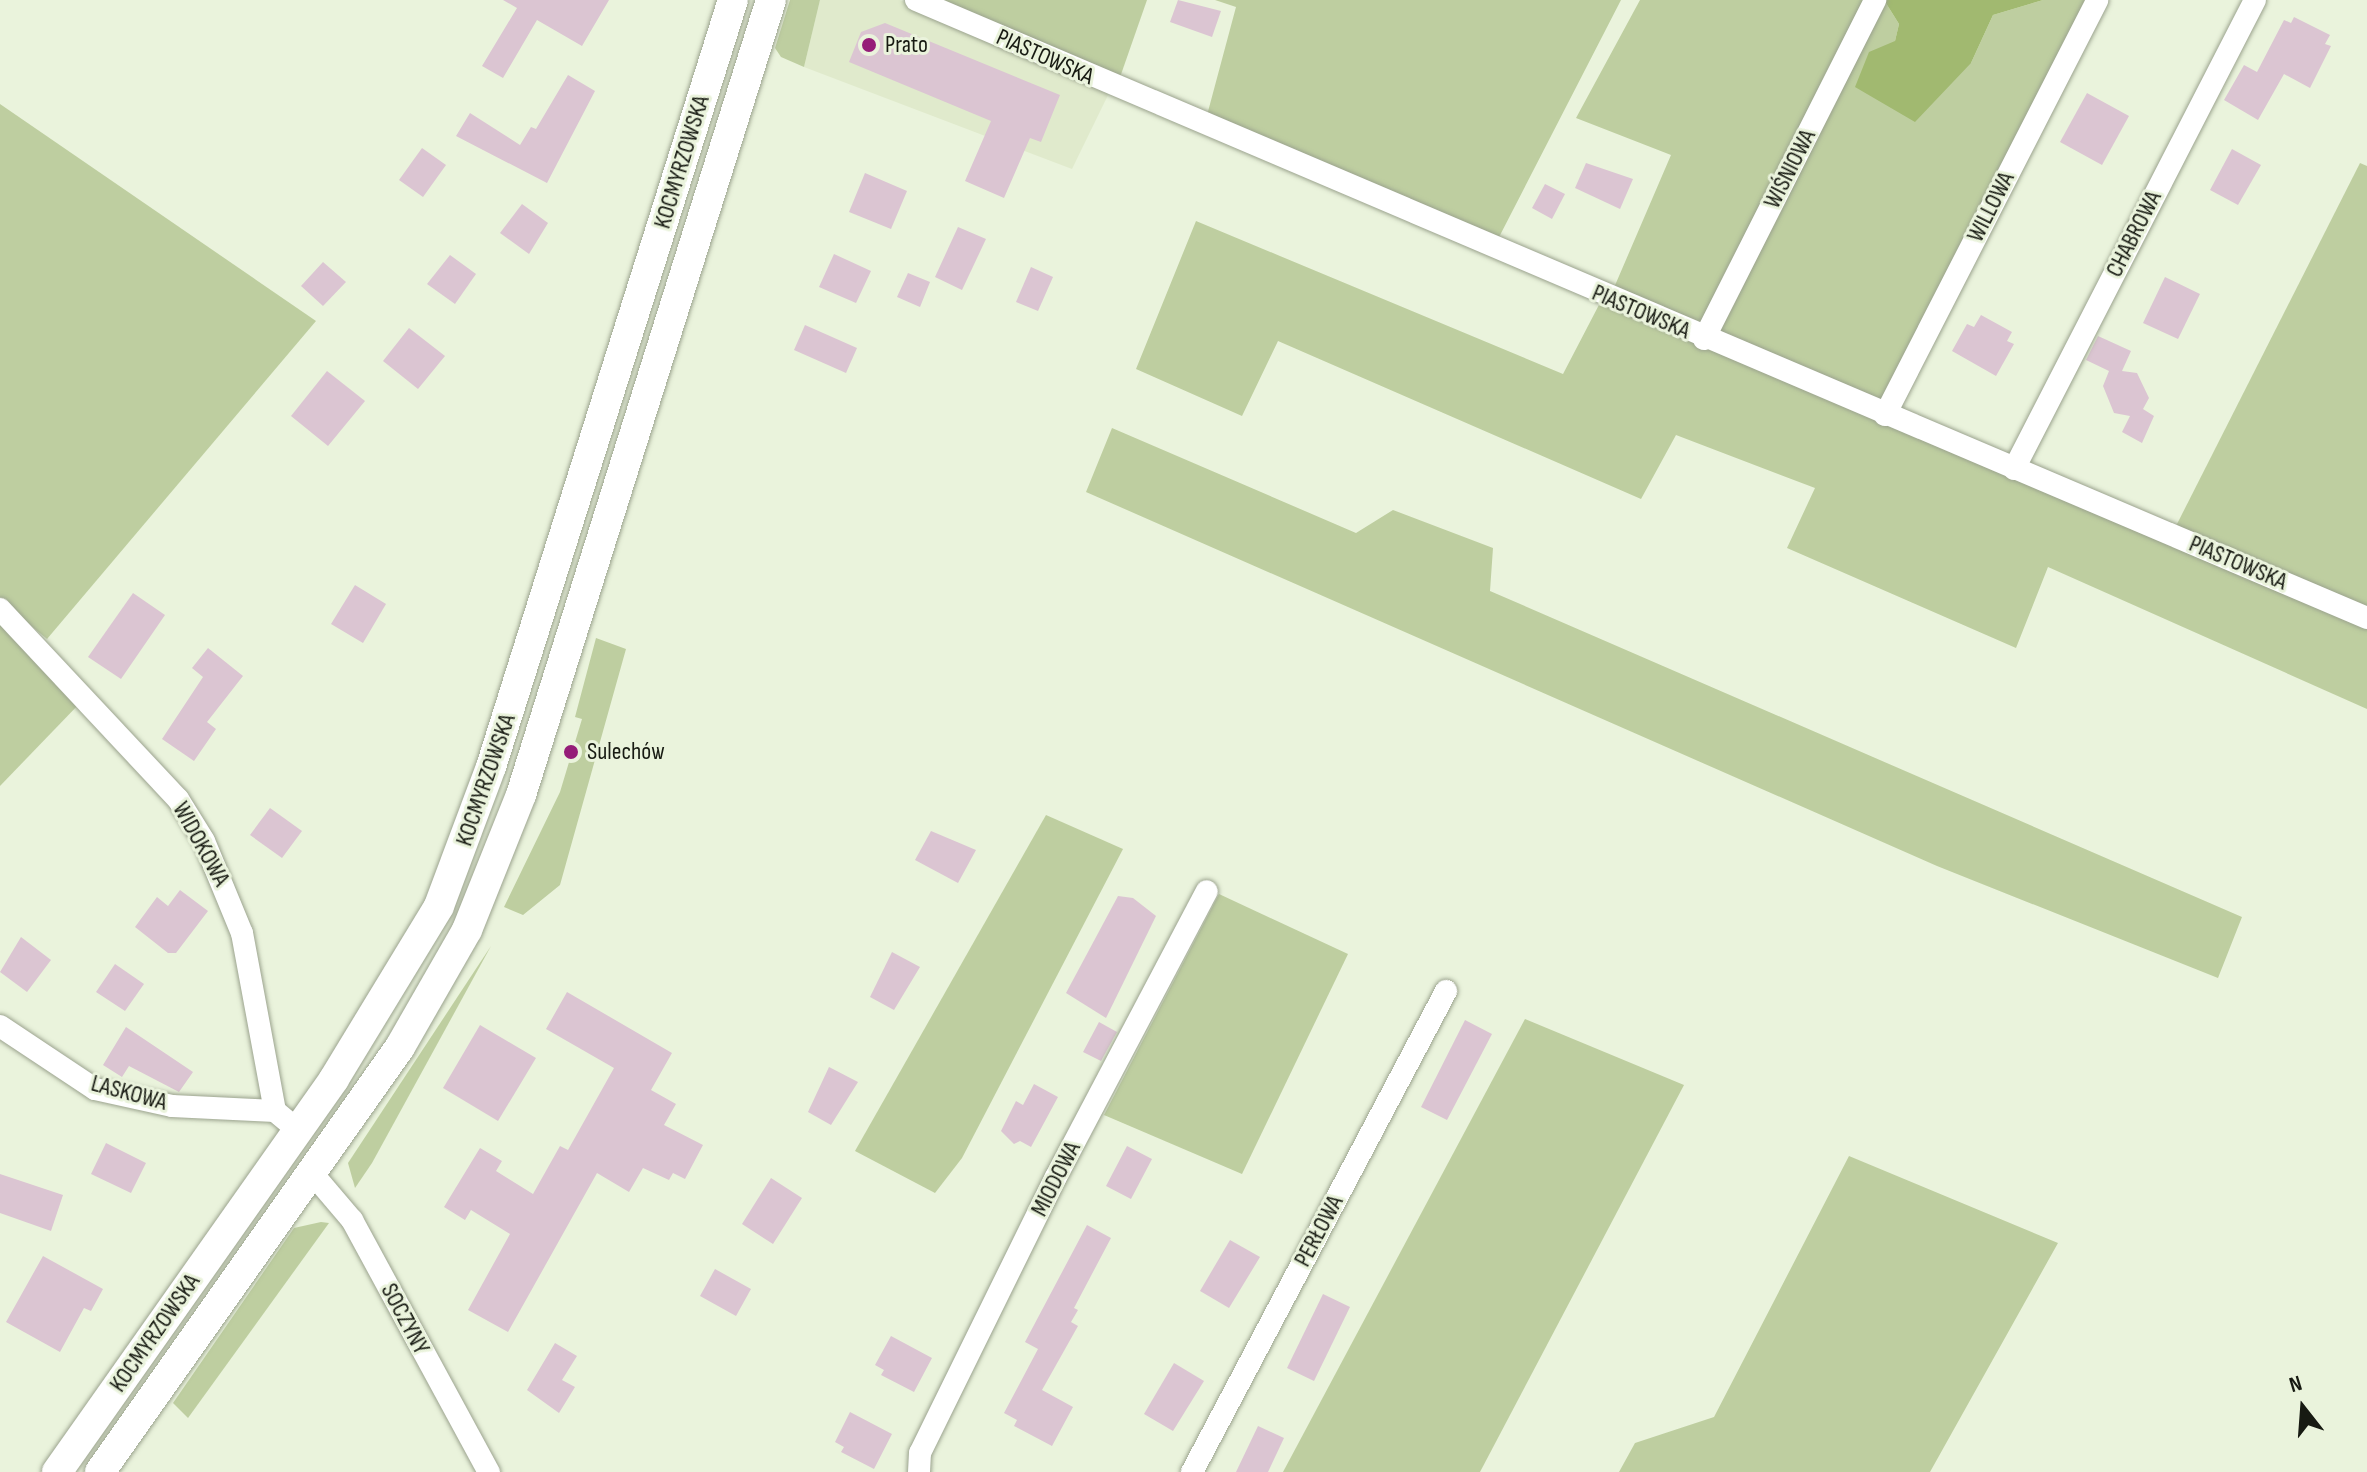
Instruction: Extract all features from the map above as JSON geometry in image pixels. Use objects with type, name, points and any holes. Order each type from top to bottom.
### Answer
[{"type":"main road","name":"KOCMYRZOWSKA","points":[[57,1472],[298,1130],[412,957],[466,840],[733,0]]},
{"type":"main road","name":"KOCMYRZOWSKA","points":[[100,1472],[421,1014],[492,876],[771,0]]},
{"type":"street","name":"PIASTOWSKA","points":[[916,0],[1704,339],[2367,618]]},
{"type":"street","name":"WIŚNIOWA","points":[[1704,339],[1875,0]]},
{"type":"street","name":"WILLOWA","points":[[1885,415],[2097,0]]},
{"type":"street","name":"CHABROWA","points":[[2014,469],[2255,0]]},
{"type":"street","name":"WIDOKOWA","points":[[0,609],[178,799],[204,841],[242,933],[275,1111]]},
{"type":"street","name":"MIODOWA","points":[[919,1472],[920,1453],[1056,1177],[1207,891]]},
{"type":"street","name":"PERŁOWA","points":[[1192,1472],[1446,991]]},
{"type":"street","name":"LASKOWA","points":[[0,1026],[95,1089],[172,1106],[275,1111]]},
{"type":"street","points":[[275,1111],[298,1130]]},
{"type":"street","name":"SOCZYNY","points":[[312,1173],[352,1220],[489,1472]]},
{"type":"shaded area","points":[[790,0],[820,0],[804,67],[781,57],[775,48]]},
{"type":"shaded area","points":[[820,0],[900,0],[1110,91],[1072,169],[804,67]]},
{"type":"shaded area","points":[[935,0],[1147,0],[1118,83]]},
{"type":"shaded area","points":[[1215,0],[1621,0],[1496,243],[1206,119],[1236,7]]},
{"type":"shaded area","points":[[1640,0],[1866,0],[1699,330],[1613,290],[1671,155],[1576,118]]},
{"type":"shaded area","points":[[1884,0],[1899,24],[1895,41],[1971,63],[1993,15],[2043,0],[2087,0],[1884,408],[1712,337]]},
{"type":"shaded area","points":[[0,104],[316,321],[47,639],[0,600]]},
{"type":"shaded area","points":[[2360,163],[2367,166],[2367,609],[2176,526]]},
{"type":"shaded area","points":[[1196,221],[1563,374],[1601,301],[2367,626],[2367,709],[2048,567],[2016,648],[1787,548],[1815,488],[1676,435],[1641,499],[1278,341],[1242,416],[1136,369]]},
{"type":"shaded area","points":[[1112,428],[1356,533],[1393,510],[1493,548],[1490,591],[2242,917],[2218,978],[1937,866],[1086,492]]},
{"type":"shaded area","points":[[0,616],[81,702],[0,786]]},
{"type":"shaded area","points":[[596,638],[626,649],[560,885],[523,915],[504,907],[560,792],[582,719],[575,717]]},
{"type":"shaded area","points":[[1046,815],[1123,849],[962,1158],[935,1193],[855,1151]]},
{"type":"shaded area","points":[[1219,894],[1348,954],[1242,1174],[1104,1115]]},
{"type":"shaded area","points":[[491,946],[372,1163],[355,1188],[348,1163]]},
{"type":"shaded area","points":[[1525,1019],[1684,1085],[1480,1472],[1283,1472]]},
{"type":"shaded area","points":[[1849,1156],[2058,1243],[1930,1472],[1619,1472],[1635,1443],[1714,1417]]},
{"type":"shaded area","points":[[329,1223],[188,1418],[173,1403],[294,1228]]},
{"type":"green space","points":[[1884,0],[2043,0],[1993,15],[1971,63],[1915,122],[1855,87],[1869,52],[1895,41],[1899,24]]},
{"type":"building","points":[[503,0],[609,0],[582,46],[537,20],[503,78],[482,66],[517,8]]},
{"type":"building","points":[[1178,0],[1221,11],[1212,37],[1170,22]]},
{"type":"building","points":[[2294,17],[2330,35],[2325,44],[2331,46],[2310,88],[2284,74],[2258,120],[2224,100],[2244,65],[2257,72],[2284,20],[2291,23]]},
{"type":"building","points":[[885,23],[1060,95],[1041,142],[1030,138],[1004,198],[965,181],[991,121],[849,62],[861,32]]},
{"type":"building","points":[[568,75],[595,91],[547,183],[456,136],[470,113],[520,145],[531,127],[536,129]]},
{"type":"building","points":[[2087,93],[2129,116],[2102,165],[2060,142]]},
{"type":"building","points":[[422,148],[446,165],[423,197],[399,180]]},
{"type":"building","points":[[2232,149],[2261,165],[2238,205],[2210,190]]},
{"type":"building","points":[[1586,163],[1633,179],[1620,209],[1575,188]]},
{"type":"building","points":[[865,173],[907,191],[891,229],[849,212]]},
{"type":"building","points":[[1545,184],[1565,194],[1552,219],[1532,208]]},
{"type":"building","points":[[522,204],[548,223],[529,254],[500,233]]},
{"type":"building","points":[[958,227],[986,239],[962,290],[935,277]]},
{"type":"building","points":[[834,254],[871,271],[856,303],[819,287]]},
{"type":"building","points":[[450,255],[476,274],[455,304],[427,284]]},
{"type":"building","points":[[323,262],[346,282],[323,306],[301,286]]},
{"type":"building","points":[[1031,267],[1053,277],[1038,311],[1016,302]]},
{"type":"building","points":[[908,273],[930,282],[920,307],[897,297]]},
{"type":"building","points":[[2165,277],[2200,294],[2178,339],[2143,323]]},
{"type":"building","points":[[1981,315],[2012,332],[2007,341],[2014,344],[1996,376],[1952,351],[1967,324],[1974,327]]},
{"type":"building","points":[[805,325],[857,348],[846,373],[794,350]]},
{"type":"building","points":[[409,328],[445,356],[418,389],[383,361]]},
{"type":"building","points":[[2098,336],[2131,351],[2122,371],[2137,373],[2149,398],[2143,409],[2154,416],[2142,443],[2122,432],[2130,416],[2114,413],[2103,386],[2109,371],[2086,360]]},
{"type":"building","points":[[327,371],[365,401],[328,446],[291,416]]},
{"type":"building","points":[[355,585],[386,604],[363,643],[331,624]]},
{"type":"building","points":[[133,593],[165,615],[121,679],[88,657]]},
{"type":"building","points":[[208,648],[243,676],[207,722],[216,729],[194,761],[162,739],[203,677],[192,668]]},
{"type":"building","points":[[270,808],[302,831],[282,858],[250,835]]},
{"type":"building","points":[[931,831],[976,850],[958,883],[915,860]]},
{"type":"building","points":[[180,890],[208,911],[176,953],[168,953],[135,927],[157,897],[168,906]]},
{"type":"building","points":[[1118,896],[1133,898],[1156,916],[1106,1018],[1066,993]]},
{"type":"building","points":[[21,937],[51,960],[27,992],[0,972]]},
{"type":"building","points":[[892,952],[920,967],[894,1010],[870,997]]},
{"type":"building","points":[[115,964],[144,984],[125,1011],[96,992]]},
{"type":"building","points":[[567,992],[672,1053],[651,1090],[676,1104],[664,1125],[703,1145],[685,1179],[673,1173],[669,1180],[643,1168],[629,1192],[597,1173],[508,1332],[468,1310],[510,1234],[471,1210],[465,1220],[444,1207],[480,1148],[502,1161],[496,1171],[533,1194],[560,1146],[568,1150],[614,1068],[546,1029]]},
{"type":"building","points":[[1465,1020],[1492,1034],[1447,1120],[1421,1107]]},
{"type":"building","points":[[1099,1022],[1117,1032],[1101,1061],[1083,1052]]},
{"type":"building","points":[[480,1025],[536,1058],[498,1121],[443,1088]]},
{"type":"building","points":[[126,1027],[193,1072],[179,1092],[129,1066],[122,1077],[103,1065]]},
{"type":"building","points":[[829,1067],[858,1082],[831,1125],[808,1112]]},
{"type":"building","points":[[1034,1084],[1058,1097],[1031,1147],[1020,1141],[1014,1144],[1001,1131],[1016,1101],[1023,1105]]},
{"type":"building","points":[[106,1143],[146,1163],[131,1193],[91,1174]]},
{"type":"building","points":[[1127,1146],[1152,1159],[1131,1199],[1106,1186]]},
{"type":"building","points":[[0,1174],[63,1195],[51,1231],[0,1213]]},
{"type":"building","points":[[771,1178],[802,1198],[773,1244],[742,1224]]},
{"type":"building","points":[[1087,1225],[1111,1238],[1074,1308],[1078,1310],[1071,1322],[1078,1326],[1042,1390],[1073,1407],[1052,1446],[1014,1426],[1017,1420],[1004,1413],[1038,1349],[1025,1342]]},
{"type":"building","points":[[1230,1240],[1260,1257],[1229,1308],[1200,1291]]},
{"type":"building","points":[[43,1256],[103,1289],[91,1311],[84,1308],[60,1352],[6,1322]]},
{"type":"building","points":[[715,1269],[751,1289],[736,1316],[700,1296]]},
{"type":"building","points":[[1323,1294],[1350,1307],[1314,1381],[1287,1368]]},
{"type":"building","points":[[891,1336],[932,1358],[914,1392],[881,1375],[884,1370],[875,1365]]},
{"type":"building","points":[[555,1343],[577,1356],[562,1380],[575,1387],[559,1413],[527,1390]]},
{"type":"building","points":[[1174,1363],[1204,1381],[1173,1431],[1144,1414]]},
{"type":"building","points":[[850,1412],[892,1434],[874,1469],[841,1452],[844,1447],[835,1442]]},
{"type":"building","points":[[1258,1426],[1284,1438],[1268,1472],[1236,1472]]},
{"type":"place","name":"Prato","points":[[869,45]]},
{"type":"place","name":"Sulechów","points":[[571,752]]}]
